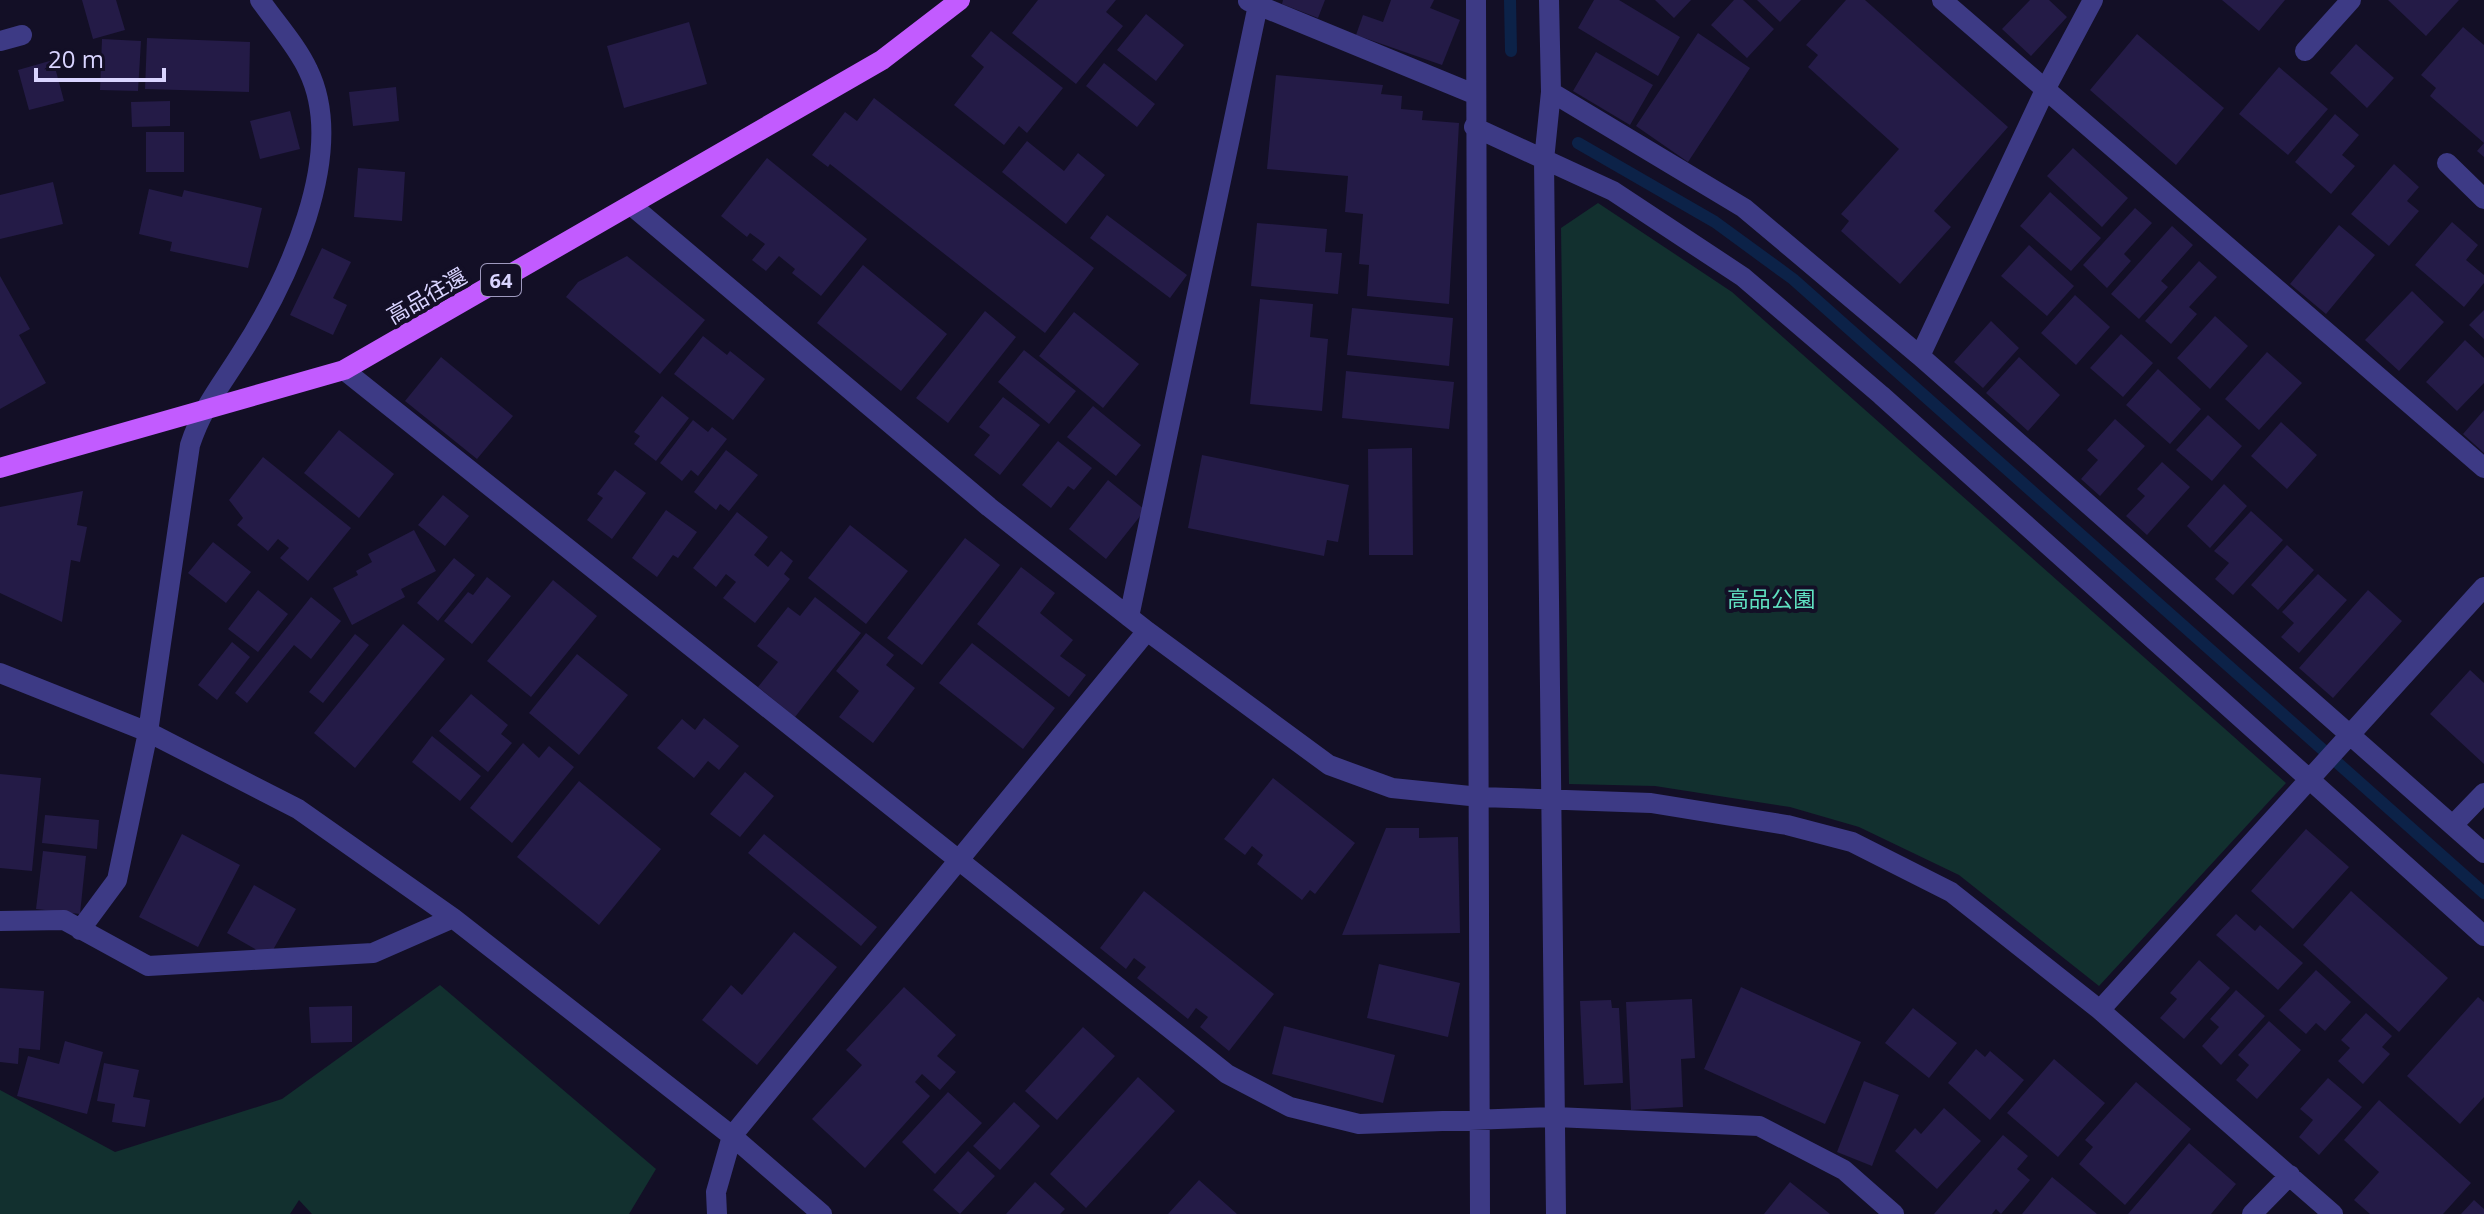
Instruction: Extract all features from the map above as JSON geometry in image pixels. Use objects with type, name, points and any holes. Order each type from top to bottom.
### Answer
[{"type":"main road","name":"高品往還","points":[[0,468],[344,370],[882,60],[960,0]]},
{"type":"street","points":[[80,930],[117,880],[148,732],[190,445],[201,412],[242,354],[292,258],[316,186],[322,113],[308,70],[260,0]]},
{"type":"street","points":[[1476,0],[1474,127],[1480,1214]]},
{"type":"street","points":[[1549,0],[1551,92],[1544,160],[1556,1214]]},
{"type":"street","points":[[1942,0],[2484,468]]},
{"type":"street","points":[[1920,356],[2046,88],[2093,0]]},
{"type":"street","points":[[2305,51],[2351,0]]},
{"type":"street","points":[[1129,617],[1252,2],[1474,94]]},
{"type":"street","points":[[0,41],[22,35]]},
{"type":"street","points":[[1551,92],[1744,208],[1920,356],[2345,741],[2484,853]]},
{"type":"street","points":[[1474,127],[1613,191],[1743,277],[2314,776],[2484,936]]},
{"type":"street","points":[[2447,163],[2484,199]]},
{"type":"street","points":[[631,205],[989,507],[1147,631],[1329,765],[1392,788],[1480,797],[1651,803],[1787,825],[1852,842],[1951,892],[2100,1010],[2333,1214]]},
{"type":"street","points":[[344,370],[1227,1074],[1290,1107],[1359,1124],[1555,1117],[1759,1126],[1844,1170],[1894,1214]]},
{"type":"street","points":[[2100,1010],[2484,587]]},
{"type":"street","points":[[717,1214],[716,1192],[732,1136],[1147,631]]},
{"type":"street","points":[[0,673],[148,732],[298,809],[453,918],[732,1136],[822,1214]]},
{"type":"street","points":[[2453,825],[2484,793]]},
{"type":"street","points":[[0,921],[64,920],[148,966],[373,953],[453,918]]},
{"type":"street","points":[[2252,1214],[2290,1175]]},
{"type":"green space","name":"高品公園","points":[[1598,203],[1732,292],[2286,783],[2099,986],[1959,875],[1859,827],[1790,807],[1655,786],[1569,784],[1561,228]]},
{"type":"green space","points":[[440,985],[656,1169],[629,1214],[312,1214],[299,1200],[290,1214],[0,1214],[0,1090],[115,1152],[282,1099]]},
{"type":"building","points":[[82,0],[116,0],[125,30],[93,39]]},
{"type":"building","points":[[1038,0],[1116,0],[1106,12],[1123,26],[1076,84],[1012,33]]},
{"type":"building","points":[[1283,0],[1325,0],[1318,18],[1282,4]]},
{"type":"building","points":[[1391,0],[1434,0],[1430,8],[1460,20],[1442,65],[1356,35],[1363,15],[1383,22]]},
{"type":"building","points":[[1594,0],[1619,0],[1680,37],[1658,76],[1578,28]]},
{"type":"building","points":[[1655,0],[1691,0],[1674,18]]},
{"type":"building","points":[[1734,0],[1743,0],[1774,29],[1747,58],[1711,25]]},
{"type":"building","points":[[1757,0],[1801,0],[1780,22]]},
{"type":"building","points":[[1846,0],[1865,0],[2008,127],[1934,211],[1951,227],[1900,284],[1841,231],[1849,221],[1841,214],[1899,149],[1808,67],[1818,55],[1806,45]]},
{"type":"building","points":[[2030,0],[2049,0],[2067,17],[2031,56],[2002,29]]},
{"type":"building","points":[[2222,0],[2285,0],[2259,31]]},
{"type":"building","points":[[2388,0],[2459,0],[2426,36]]},
{"type":"building","points":[[1146,14],[1184,45],[1156,81],[1117,50]]},
{"type":"building","points":[[689,22],[707,84],[624,108],[607,46]]},
{"type":"building","points":[[2463,27],[2484,45],[2484,143],[2430,96],[2436,88],[2421,75]]},
{"type":"building","points":[[991,31],[1063,88],[1027,133],[1019,126],[1004,145],[954,105],[984,67],[971,56]]},
{"type":"building","points":[[1698,33],[1750,68],[1688,162],[1636,126]]},
{"type":"building","points":[[2137,34],[2224,108],[2176,165],[2090,90]]},
{"type":"building","points":[[147,38],[250,42],[249,92],[145,89]]},
{"type":"building","points":[[102,39],[141,41],[138,91],[100,90]]},
{"type":"building","points":[[2356,44],[2394,78],[2367,108],[2330,73]]},
{"type":"building","points":[[1596,52],[1653,85],[1630,125],[1573,91]]},
{"type":"building","points":[[53,60],[64,101],[29,110],[18,70]]},
{"type":"building","points":[[1104,63],[1155,104],[1137,127],[1086,86]]},
{"type":"building","points":[[2279,67],[2328,109],[2288,155],[2239,114]]},
{"type":"building","points":[[1276,75],[1383,85],[1381,94],[1402,96],[1401,109],[1423,111],[1422,120],[1459,123],[1449,304],[1367,296],[1369,265],[1359,264],[1363,214],[1345,212],[1348,176],[1267,169]]},
{"type":"building","points":[[396,87],[399,121],[353,126],[349,92]]},
{"type":"building","points":[[874,98],[1094,268],[1045,333],[830,164],[828,167],[812,155],[845,112],[857,121]]},
{"type":"building","points":[[170,101],[170,126],[132,127],[131,102]]},
{"type":"building","points":[[290,111],[300,149],[260,159],[250,121]]},
{"type":"building","points":[[2335,114],[2359,135],[2342,155],[2355,166],[2331,194],[2295,162]]},
{"type":"building","points":[[146,132],[184,132],[184,172],[146,172]]},
{"type":"building","points":[[1027,141],[1064,171],[1078,153],[1105,175],[1066,224],[1002,172]]},
{"type":"building","points":[[2484,143],[2484,157],[2477,151]]},
{"type":"building","points":[[2073,148],[2128,198],[2102,227],[2047,176]]},
{"type":"building","points":[[767,158],[867,239],[821,296],[792,273],[795,269],[779,256],[766,271],[752,260],[765,244],[750,233],[747,237],[721,216]]},
{"type":"building","points":[[2394,164],[2419,187],[2407,201],[2419,211],[2389,246],[2351,214]]},
{"type":"building","points":[[358,168],[405,172],[402,221],[354,217]]},
{"type":"building","points":[[53,182],[63,224],[0,239],[0,195]]},
{"type":"building","points":[[149,189],[182,197],[184,190],[262,208],[248,268],[170,251],[172,242],[139,234]]},
{"type":"building","points":[[2050,192],[2101,238],[2071,271],[2020,226]]},
{"type":"building","points":[[2135,208],[2152,223],[2124,254],[2131,261],[2107,288],[2083,265]]},
{"type":"building","points":[[1107,215],[1187,275],[1170,298],[1090,238]]},
{"type":"building","points":[[2452,222],[2478,245],[2466,260],[2484,275],[2484,283],[2464,307],[2415,265]]},
{"type":"building","points":[[1257,223],[1327,229],[1325,252],[1342,253],[1338,294],[1251,286]]},
{"type":"building","points":[[2339,225],[2375,255],[2326,314],[2290,284]]},
{"type":"building","points":[[2172,226],[2193,245],[2161,281],[2168,287],[2139,319],[2111,294]]},
{"type":"building","points":[[2029,245],[2074,286],[2047,316],[2001,276]]},
{"type":"building","points":[[322,248],[351,262],[333,298],[347,305],[333,335],[290,315]]},
{"type":"building","points":[[627,256],[705,320],[660,374],[566,297],[578,282]]},
{"type":"building","points":[[2199,261],[2217,277],[2189,307],[2197,314],[2171,344],[2145,321]]},
{"type":"building","points":[[863,265],[947,334],[901,391],[817,323]]},
{"type":"building","points":[[0,276],[30,329],[19,335],[46,383],[0,409]]},
{"type":"building","points":[[2412,291],[2444,322],[2399,371],[2365,340]]},
{"type":"building","points":[[2075,295],[2110,327],[2076,365],[2041,333]]},
{"type":"building","points":[[1260,299],[1313,304],[1310,337],[1328,339],[1322,411],[1250,404]]},
{"type":"building","points":[[1352,308],[1453,318],[1449,366],[1347,355]]},
{"type":"building","points":[[2484,310],[2484,339],[2469,325]]},
{"type":"building","points":[[985,311],[1016,337],[948,423],[916,398]]},
{"type":"building","points":[[1074,312],[1139,364],[1103,408],[1039,356]]},
{"type":"building","points":[[2215,316],[2248,346],[2210,389],[2177,358]]},
{"type":"building","points":[[1991,321],[2019,348],[1983,388],[1954,362]]},
{"type":"building","points":[[2121,334],[2153,363],[2123,397],[2090,368]]},
{"type":"building","points":[[703,336],[727,355],[730,351],[765,379],[733,420],[674,374]]},
{"type":"building","points":[[2465,340],[2484,358],[2484,383],[2457,411],[2426,382]]},
{"type":"building","points":[[1024,350],[1076,391],[1049,424],[998,382]]},
{"type":"building","points":[[2267,352],[2302,383],[2259,430],[2225,399]]},
{"type":"building","points":[[441,357],[513,416],[477,459],[405,401]]},
{"type":"building","points":[[2019,357],[2060,395],[2028,431],[1986,393]]},
{"type":"building","points":[[2158,369],[2201,409],[2170,444],[2126,405]]},
{"type":"building","points":[[1346,371],[1454,382],[1449,429],[1342,418]]},
{"type":"building","points":[[662,396],[689,418],[656,461],[634,444],[640,436],[634,432]]},
{"type":"building","points":[[1003,397],[1040,425],[1000,475],[974,455],[990,435],[979,427]]},
{"type":"building","points":[[1093,406],[1141,445],[1116,476],[1067,437]]},
{"type":"building","points":[[2484,410],[2484,453],[2463,434]]},
{"type":"building","points":[[2208,415],[2242,446],[2212,481],[2176,450]]},
{"type":"building","points":[[2115,419],[2145,446],[2100,496],[2081,479],[2098,460],[2087,450]]},
{"type":"building","points":[[693,420],[708,432],[712,427],[727,439],[698,476],[691,470],[682,481],[660,463]]},
{"type":"building","points":[[2281,422],[2317,455],[2287,489],[2251,456]]},
{"type":"building","points":[[339,430],[394,474],[359,518],[304,473]]},
{"type":"building","points":[[1058,441],[1092,468],[1074,490],[1068,486],[1051,508],[1022,485]]},
{"type":"building","points":[[1412,448],[1413,555],[1369,555],[1368,449]]},
{"type":"building","points":[[726,450],[758,475],[729,511],[720,504],[716,510],[694,492]]},
{"type":"building","points":[[1202,455],[1349,485],[1338,542],[1327,540],[1324,556],[1188,528]]},
{"type":"building","points":[[263,457],[351,528],[308,581],[280,558],[289,548],[278,539],[268,551],[237,525],[243,518],[229,500]]},
{"type":"building","points":[[2162,462],[2190,487],[2147,535],[2126,516],[2145,496],[2137,489]]},
{"type":"building","points":[[615,470],[646,493],[612,539],[587,520],[603,498],[597,494]]},
{"type":"building","points":[[1108,480],[1145,510],[1106,559],[1069,529]]},
{"type":"building","points":[[2224,484],[2247,506],[2210,548],[2187,526]]},
{"type":"building","points":[[83,491],[77,525],[87,527],[80,562],[71,560],[62,622],[0,593],[0,507]]},
{"type":"building","points":[[443,495],[469,516],[445,546],[418,525]]},
{"type":"building","points":[[666,510],[697,532],[678,558],[673,555],[657,577],[632,558]]},
{"type":"building","points":[[2251,511],[2283,540],[2233,595],[2215,579],[2229,563],[2214,551]]},
{"type":"building","points":[[737,512],[768,537],[754,555],[768,567],[781,551],[793,561],[784,574],[790,579],[755,623],[723,598],[736,582],[726,574],[716,587],[693,568]]},
{"type":"building","points":[[850,525],[908,571],[866,624],[808,578]]},
{"type":"building","points":[[414,530],[436,571],[401,589],[405,597],[352,625],[333,588],[358,575],[356,571],[372,562],[368,554]]},
{"type":"building","points":[[965,538],[1000,565],[922,665],[887,638]]},
{"type":"building","points":[[213,542],[251,572],[226,603],[188,573]]},
{"type":"building","points":[[2287,545],[2314,570],[2278,610],[2251,585]]},
{"type":"building","points":[[454,558],[475,575],[438,621],[417,603]]},
{"type":"building","points":[[1021,567],[1055,593],[1040,613],[1073,640],[1060,656],[1086,675],[1069,697],[977,624]]},
{"type":"building","points":[[2318,574],[2347,600],[2299,653],[2281,637],[2294,623],[2282,612]]},
{"type":"building","points":[[487,577],[511,596],[472,644],[444,621],[468,592],[473,595]]},
{"type":"building","points":[[553,580],[597,616],[531,697],[487,661]]},
{"type":"building","points":[[258,590],[288,614],[258,652],[228,629]]},
{"type":"building","points":[[2368,590],[2402,621],[2333,698],[2299,668]]},
{"type":"building","points":[[311,597],[341,621],[311,659],[294,645],[247,703],[235,693]]},
{"type":"building","points":[[815,597],[861,633],[795,717],[758,687],[778,662],[757,646],[788,607],[800,616]]},
{"type":"building","points":[[403,624],[445,659],[355,768],[314,733]]},
{"type":"building","points":[[866,633],[894,655],[886,665],[915,688],[873,743],[839,717],[859,691],[836,671]]},
{"type":"building","points":[[355,634],[369,645],[323,703],[309,692]]},
{"type":"building","points":[[232,642],[250,657],[217,700],[198,685]]},
{"type":"building","points":[[972,643],[1055,708],[1023,749],[939,683]]},
{"type":"building","points":[[577,654],[628,695],[579,755],[529,713]]},
{"type":"building","points":[[2470,670],[2484,683],[2484,764],[2430,714]]},
{"type":"building","points":[[471,694],[508,725],[501,734],[512,743],[488,772],[439,731]]},
{"type":"building","points":[[704,718],[739,746],[719,770],[708,761],[694,778],[657,748],[682,719],[695,730]]},
{"type":"building","points":[[432,736],[481,776],[460,801],[412,762]]},
{"type":"building","points":[[523,743],[539,758],[549,746],[574,767],[512,843],[470,808]]},
{"type":"building","points":[[745,772],[774,796],[740,837],[710,814]]},
{"type":"building","points":[[0,774],[41,778],[32,871],[0,868]]},
{"type":"building","points":[[1273,778],[1355,843],[1315,894],[1310,890],[1302,900],[1257,864],[1263,855],[1252,846],[1245,855],[1224,839]]},
{"type":"building","points":[[579,781],[661,849],[599,925],[517,857]]},
{"type":"building","points":[[45,815],[99,820],[97,849],[42,843]]},
{"type":"building","points":[[1386,828],[1419,828],[1419,838],[1458,837],[1460,933],[1342,935]]},
{"type":"building","points":[[2306,829],[2349,867],[2293,929],[2251,891]]},
{"type":"building","points":[[182,834],[240,865],[198,947],[139,917]]},
{"type":"building","points":[[764,834],[877,927],[861,946],[748,853]]},
{"type":"building","points":[[43,851],[86,856],[80,914],[36,909]]},
{"type":"building","points":[[254,885],[296,909],[269,957],[227,933]]},
{"type":"building","points":[[1144,891],[1274,994],[1229,1051],[1200,1027],[1208,1017],[1196,1008],[1188,1019],[1137,978],[1146,967],[1134,958],[1126,969],[1100,948]]},
{"type":"building","points":[[2351,891],[2448,978],[2399,1032],[2303,945]]},
{"type":"building","points":[[2236,914],[2255,931],[2260,925],[2303,963],[2278,990],[2216,935]]},
{"type":"building","points":[[794,932],[837,967],[757,1065],[702,1020],[731,985],[742,995]]},
{"type":"building","points":[[2199,960],[2230,988],[2184,1039],[2160,1018],[2177,999],[2170,993]]},
{"type":"building","points":[[1379,964],[1460,983],[1448,1037],[1367,1018]]},
{"type":"building","points":[[2316,970],[2351,1002],[2325,1031],[2316,1023],[2306,1034],[2279,1010]]},
{"type":"building","points":[[904,987],[956,1035],[937,1056],[956,1072],[940,1090],[922,1074],[915,1082],[930,1096],[865,1168],[812,1119],[862,1065],[846,1050]]},
{"type":"building","points":[[1741,987],[1861,1042],[1825,1124],[1704,1069]]},
{"type":"building","points":[[0,988],[44,991],[40,1050],[19,1048],[18,1064],[0,1062]]},
{"type":"building","points":[[2236,990],[2265,1016],[2221,1065],[2202,1046],[2219,1027],[2210,1019]]},
{"type":"building","points":[[2478,997],[2484,1002],[2484,1097],[2460,1124],[2407,1076]]},
{"type":"building","points":[[1692,999],[1695,1058],[1681,1059],[1683,1107],[1631,1110],[1626,1002]]},
{"type":"building","points":[[1611,1000],[1612,1008],[1619,1008],[1623,1083],[1584,1085],[1580,1001]]},
{"type":"building","points":[[352,1006],[352,1042],[311,1043],[309,1007]]},
{"type":"building","points":[[1913,1008],[1957,1043],[1929,1078],[1885,1043]]},
{"type":"building","points":[[2366,1013],[2392,1036],[2382,1047],[2390,1054],[2363,1084],[2338,1061],[2350,1048],[2341,1040]]},
{"type":"building","points":[[2269,1021],[2301,1050],[2257,1099],[2236,1080],[2249,1065],[2238,1055]]},
{"type":"building","points":[[1284,1026],[1395,1055],[1383,1103],[1272,1074]]},
{"type":"building","points":[[1083,1027],[1115,1056],[1057,1120],[1025,1091]]},
{"type":"building","points":[[65,1041],[103,1052],[87,1114],[17,1096],[28,1056],[59,1064]]},
{"type":"building","points":[[1976,1049],[1985,1057],[1990,1051],[2024,1080],[1990,1120],[1948,1083]]},
{"type":"building","points":[[2054,1059],[2105,1103],[2058,1157],[2007,1113]]},
{"type":"building","points":[[104,1063],[139,1070],[133,1097],[150,1100],[145,1127],[112,1122],[115,1104],[97,1101]]},
{"type":"building","points":[[1138,1077],[1175,1111],[1086,1208],[1050,1174]]},
{"type":"building","points":[[2328,1078],[2362,1107],[2319,1155],[2299,1137],[2313,1120],[2300,1109]]},
{"type":"building","points":[[1864,1081],[1899,1095],[1872,1166],[1837,1152]]},
{"type":"building","points":[[2136,1082],[2191,1129],[2125,1205],[2079,1164],[2093,1147],[2085,1140]]},
{"type":"building","points":[[948,1092],[982,1123],[935,1174],[902,1142]]},
{"type":"building","points":[[2379,1100],[2471,1183],[2443,1214],[2370,1214],[2354,1200],[2379,1172],[2344,1140]]},
{"type":"building","points":[[1014,1102],[1040,1126],[1000,1170],[973,1146]]},
{"type":"building","points":[[1944,1108],[1981,1141],[1937,1189],[1895,1151],[1915,1128],[1921,1134]]},
{"type":"building","points":[[2003,1135],[2028,1156],[2017,1169],[2030,1180],[2001,1214],[1996,1209],[1992,1214],[1934,1214]]},
{"type":"building","points":[[2189,1143],[2236,1184],[2211,1214],[2128,1214]]},
{"type":"building","points":[[968,1151],[995,1176],[960,1214],[933,1190]]},
{"type":"building","points":[[2052,1177],[2097,1214],[2022,1214]]},
{"type":"building","points":[[1199,1180],[1237,1214],[1168,1214]]},
{"type":"building","points":[[1035,1182],[1065,1209],[1060,1214],[1006,1214]]},
{"type":"building","points":[[1790,1182],[1830,1214],[1764,1214]]},
{"type":"building","points":[[2474,1200],[2484,1209],[2484,1214],[2461,1214]]},
{"type":"waterway","points":[[1510,0],[1511,51]]},
{"type":"waterway","points":[[1578,143],[1715,222],[1793,279],[2484,893]]}]
